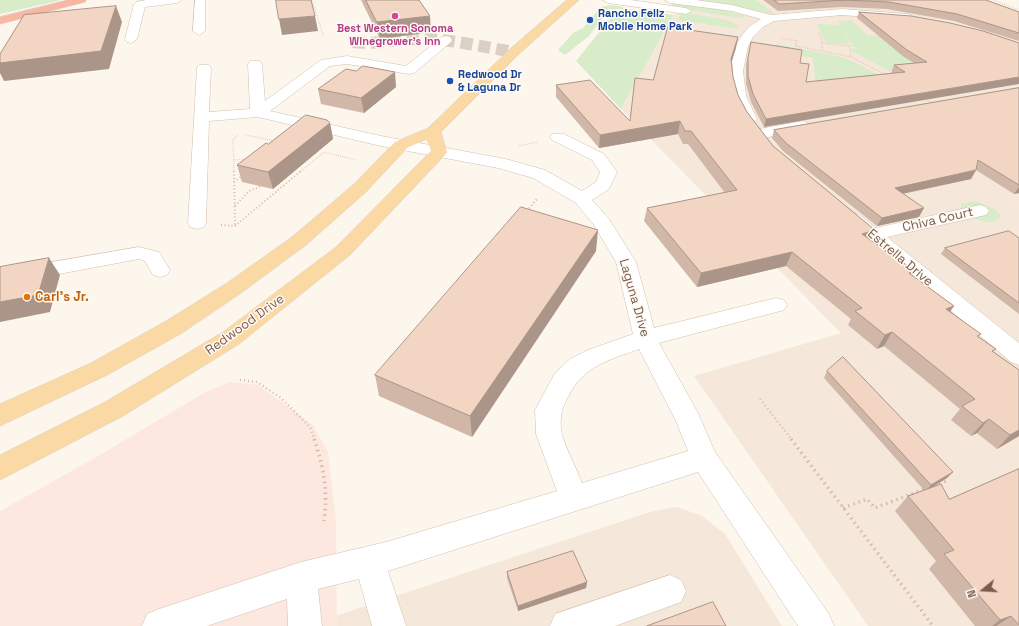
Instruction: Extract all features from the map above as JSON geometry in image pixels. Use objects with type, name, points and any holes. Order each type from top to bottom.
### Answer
[{"type":"highway","points":[[0,21],[81,0]]},
{"type":"main road","name":"Redwood Drive","points":[[0,468],[114,409],[231,338],[343,251],[514,52],[574,0]]},
{"type":"main road","name":"Redwood Drive","points":[[0,416],[106,365],[174,327],[234,288],[299,241],[360,188],[401,145],[436,142]]},
{"type":"street","points":[[131,39],[140,4],[177,0]]},
{"type":"street","points":[[200,0],[200,31]]},
{"type":"street","points":[[608,0],[764,22],[842,12],[876,13],[922,19]]},
{"type":"street","points":[[670,0],[732,8],[764,22]]},
{"type":"street","points":[[0,17],[66,4]]},
{"type":"street","points":[[764,22],[741,49],[735,75],[738,94],[746,116],[763,140],[819,124]]},
{"type":"street","points":[[258,113],[326,63],[347,60],[409,70],[446,40]]},
{"type":"street","points":[[255,64],[258,113]]},
{"type":"street","points":[[197,223],[204,68]]},
{"type":"street","points":[[202,117],[258,113],[401,145]]},
{"type":"street","points":[[558,137],[598,157],[609,172],[603,185],[582,199]]},
{"type":"street","name":"Laguna Drive","points":[[436,142],[539,174],[582,199],[602,222],[626,262],[645,338],[689,420],[704,458],[817,626]]},
{"type":"street","name":"Estrella Drive","points":[[836,205],[1019,356]]},
{"type":"street","name":"Chiva Court","points":[[872,235],[980,211]]},
{"type":"street","points":[[0,278],[121,255],[139,253],[152,256],[160,270]]},
{"type":"street","points":[[574,499],[549,434],[548,410],[564,380],[578,365],[596,356],[645,338],[776,305]]},
{"type":"street","points":[[158,626],[301,578],[370,562],[704,458]]},
{"type":"street","points":[[370,562],[389,626]]},
{"type":"street","points":[[301,578],[305,626]]},
{"type":"street","points":[[567,626],[670,590]]},
{"type":"path","points":[[312,0],[323,35]]},
{"type":"path","points":[[993,0],[1019,10]]},
{"type":"path","points":[[818,30],[822,43],[822,51]]},
{"type":"path","points":[[787,39],[797,41],[796,46],[851,57],[891,78]]},
{"type":"path","points":[[822,43],[850,46],[851,57]]},
{"type":"path","points":[[921,97],[933,104]]},
{"type":"path","points":[[235,226],[233,140],[240,134],[276,142]]},
{"type":"path","points":[[515,147],[558,137]]},
{"type":"path","points":[[317,151],[360,161]]},
{"type":"path","points":[[197,223],[235,226],[324,152]]},
{"type":"path","points":[[233,160],[244,158],[252,160]]},
{"type":"path","points":[[234,182],[244,174]]},
{"type":"path","points":[[234,207],[249,191],[262,186]]},
{"type":"path","points":[[526,212],[540,196]]},
{"type":"path","points":[[240,380],[257,382],[281,398],[310,427],[322,461],[327,498],[324,522]]},
{"type":"path","points":[[760,399],[933,626]]},
{"type":"path","points":[[843,508],[867,499],[875,508],[946,481]]},
{"type":"shaded area","points":[[683,0],[985,0],[1019,14],[1019,626],[868,626],[694,376],[841,333],[621,109]]},
{"type":"shaded area","points":[[229,382],[258,385],[312,424],[328,452],[336,519],[337,626],[0,626],[0,511],[93,459],[204,393]]},
{"type":"shaded area","points":[[677,507],[702,516],[725,534],[782,626],[337,626],[335,616],[653,511]]},
{"type":"green space","points":[[0,0],[62,0],[0,14]]},
{"type":"green space","points":[[699,0],[756,0],[775,14]]},
{"type":"green space","points":[[673,3],[713,8],[747,16],[739,18],[671,7]]},
{"type":"green space","points":[[611,5],[623,7],[623,9],[609,9],[589,36],[565,55],[558,50],[573,33],[583,28],[601,7]]},
{"type":"green space","points":[[627,9],[674,15],[621,109],[576,61],[615,13]]},
{"type":"green space","points":[[689,13],[727,20],[739,26],[737,29],[678,20],[681,14]]},
{"type":"green space","points":[[851,20],[867,35],[917,39],[970,58],[889,71],[850,50],[857,48],[853,46],[842,28],[850,44],[826,43],[817,24],[840,25],[838,21]]},
{"type":"green space","points":[[777,44],[841,57],[881,76],[816,87],[813,58],[773,50]]},
{"type":"green space","points":[[975,201],[993,208],[1000,214],[1000,217],[991,222],[986,222],[969,215],[961,209],[961,204]]},
{"type":"building","points":[[276,0],[311,0],[315,16],[279,19]]},
{"type":"building","points":[[366,0],[419,0],[430,16],[377,22]]},
{"type":"building","points":[[774,0],[845,0],[780,4]]},
{"type":"building","points":[[845,0],[986,0],[1019,12],[1019,33],[957,14],[889,2]]},
{"type":"building","points":[[116,6],[101,51],[0,63],[0,54],[24,15]]},
{"type":"building","points":[[859,12],[911,16],[950,23],[983,31],[1019,43],[1019,77],[766,119],[753,94],[748,76],[748,58],[751,42],[802,50],[800,63],[809,64],[806,82],[905,72],[894,65],[927,62],[907,50]]},
{"type":"building","points":[[668,27],[738,37],[731,59],[733,77],[738,95],[747,112],[773,146],[875,230],[862,234],[915,271],[909,273],[954,306],[946,309],[981,334],[977,336],[996,349],[992,351],[1019,370],[1019,430],[1010,435],[989,419],[983,423],[962,406],[975,399],[892,332],[885,335],[855,311],[862,308],[792,252],[701,273],[647,208],[737,190],[691,131],[685,131],[680,121],[600,135],[556,85],[590,80],[630,121],[635,78],[653,80]]},
{"type":"building","points":[[363,66],[395,72],[361,98],[318,89],[346,69],[356,71]]},
{"type":"building","points":[[1019,88],[1019,185],[978,160],[976,170],[895,188],[924,208],[882,218],[786,143],[774,130]]},
{"type":"building","points":[[306,115],[327,120],[330,123],[268,172],[237,165],[266,143],[268,144]]},
{"type":"building","points":[[521,207],[598,230],[470,416],[375,375]]},
{"type":"building","points":[[1009,231],[1019,238],[1019,303],[945,248]]},
{"type":"building","points":[[49,258],[38,295],[0,302],[0,267]]},
{"type":"building","points":[[843,357],[953,472],[931,485],[827,371]]},
{"type":"building","points":[[1019,469],[1019,625],[1011,616],[1000,620],[944,554],[954,550],[908,496],[941,484],[949,499]]},
{"type":"building","points":[[573,551],[587,582],[518,606],[507,572]]},
{"type":"building","points":[[713,602],[726,626],[647,626]]},
{"type":"tunnel","points":[[353,42],[370,43],[411,39],[432,39],[514,52]]},
{"type":"place","name":"Best Western Sonoma Winegrower's Inn","points":[[395,16]]},
{"type":"place","name":"Rancho Feliz Mobile Home Park","points":[[590,20]]},
{"type":"place","name":"Redwood Dr & Laguna Dr","points":[[450,81]]},
{"type":"place","name":"Carl's Jr.","points":[[27,297]]}]
